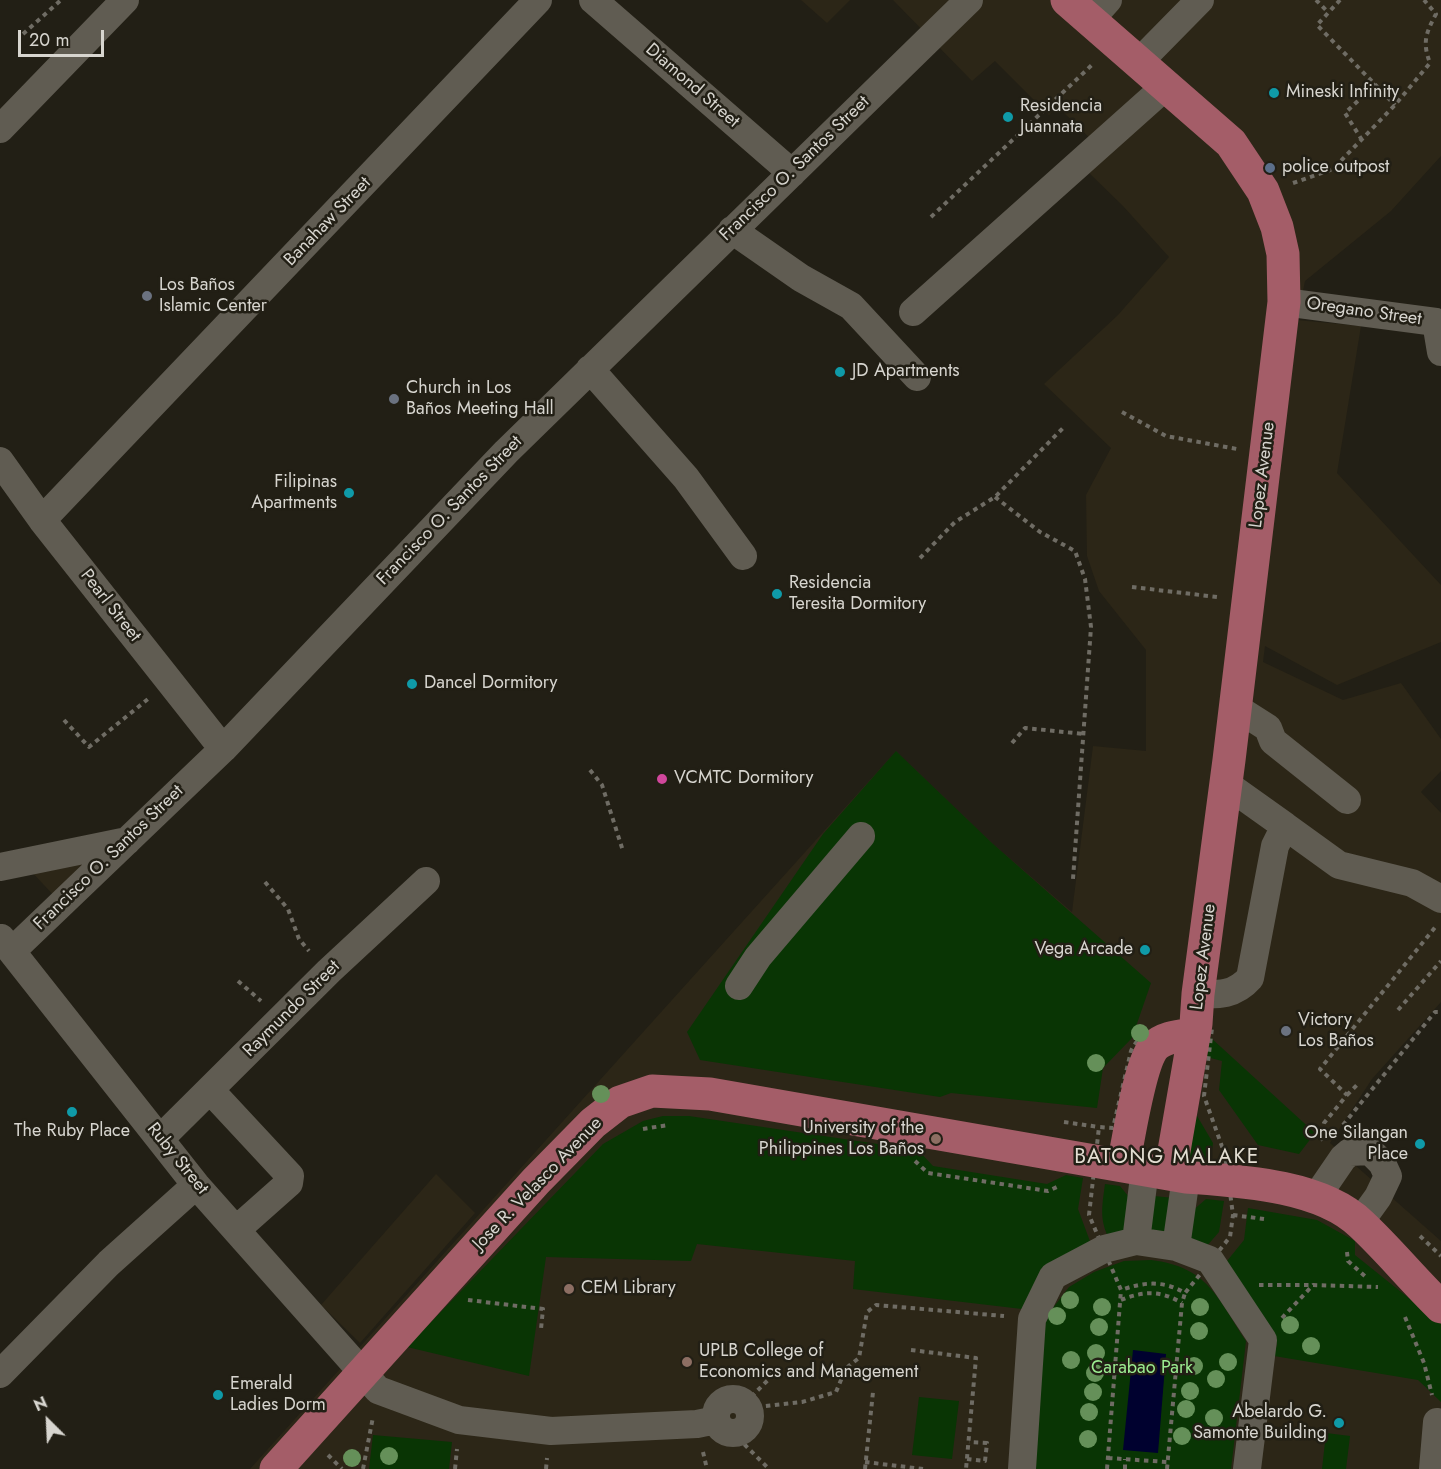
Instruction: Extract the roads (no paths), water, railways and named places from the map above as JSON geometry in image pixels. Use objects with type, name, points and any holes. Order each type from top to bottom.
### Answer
[{"type":"main road","name":"Lopez Avenue","points":[[1089,6],[1127,52],[1231,143],[1263,191],[1277,227],[1283,254],[1284,302],[1196,1017],[1156,1171]]},
{"type":"main road","name":"Lopez Avenue","points":[[1156,1171],[1145,1066],[1154,1047],[1196,1017]]},
{"type":"main road","name":"Jose R. Velasco Avenue","points":[[276,1469],[371,1382],[536,1181],[593,1123],[620,1102],[652,1091],[710,1094],[1156,1171],[1228,1180],[1317,1196]]},
{"type":"main road","points":[[1317,1196],[1353,1235],[1441,1307]]},
{"type":"street","name":"Banahaw Street","points":[[42,520],[538,0]]},
{"type":"street","name":"Diamond Street","points":[[593,0],[792,172]]},
{"type":"street","name":"Francisco O. Santos Street","points":[[6,944],[127,841],[223,749],[506,452],[969,0]]},
{"type":"street","points":[[1127,52],[1200,0]]},
{"type":"street","points":[[0,129],[122,1]]},
{"type":"street","points":[[913,312],[1166,86]]},
{"type":"street","points":[[732,230],[801,278],[851,306],[917,377]]},
{"type":"street","name":"Oregano Street","points":[[1284,302],[1438,319]]},
{"type":"street","points":[[1438,319],[1441,352]]},
{"type":"street","points":[[590,369],[686,478],[743,556]]},
{"type":"street","name":"Pearl Street","points":[[0,461],[42,520],[223,749]]},
{"type":"street","points":[[1235,706],[1268,728],[1273,741],[1347,800]]},
{"type":"street","points":[[1226,784],[1339,865],[1412,883],[1441,899]]},
{"type":"street","points":[[1196,1017],[1222,995],[1242,988],[1250,978],[1275,846],[1285,826]]},
{"type":"street","points":[[739,986],[758,957],[861,836]]},
{"type":"street","points":[[0,867],[127,841]]},
{"type":"street","name":"Raymundo Street","points":[[160,1140],[329,971],[426,881]]},
{"type":"street","name":"Ruby Street","points":[[6,944],[196,1185],[371,1382]]},
{"type":"street","points":[[210,1090],[290,1176],[289,1183],[236,1230]]},
{"type":"street","points":[[1317,1196],[1343,1158],[1350,1152],[1370,1151],[1382,1162],[1388,1176],[1378,1197],[1353,1235]]},
{"type":"street","points":[[1136,1241],[1156,1171]]},
{"type":"street","points":[[1156,1171],[1176,1247]]},
{"type":"street","points":[[0,1374],[109,1263],[196,1185]]},
{"type":"street","points":[[1022,1469],[1032,1319],[1053,1276],[1104,1249],[1136,1241],[1176,1247],[1210,1260],[1229,1285],[1263,1340],[1247,1469]]},
{"type":"street","points":[[371,1382],[459,1420],[550,1431],[697,1424],[724,1427],[716,1409],[724,1401],[735,1398],[747,1405]]},
{"type":"street","points":[[1433,1469],[1439,1424]]},
{"type":"water","points":[[1133,1350],[1166,1354],[1158,1453],[1123,1450]]},
{"type":"place","name":"Mineski Infinity","points":[[1274,93]]},
{"type":"place","name":"Residencia Juannata","points":[[1008,117]]},
{"type":"place","name":"police outpost","points":[[1270,168]]},
{"type":"place","name":"Los Baños Islamic Center","points":[[147,296]]},
{"type":"place","name":"JD Apartments","points":[[840,372]]},
{"type":"place","name":"Church in Los Baños Meeting Hall","points":[[394,399]]},
{"type":"place","name":"Filipinas Apartments","points":[[349,493]]},
{"type":"place","name":"Residencia Teresita Dormitory","points":[[777,594]]},
{"type":"place","name":"Dancel Dormitory","points":[[412,684]]},
{"type":"place","name":"VCMTC Dormitory","points":[[662,779]]},
{"type":"place","name":"Vega Arcade","points":[[1145,950]]},
{"type":"place","name":"Victory Los Baños","points":[[1286,1031]]},
{"type":"place","name":"The Ruby Place","points":[[72,1112]]},
{"type":"place","name":"University of the Philippines Los Baños","points":[[936,1139]]},
{"type":"place","name":"One Silangan Place","points":[[1420,1144]]},
{"type":"place","name":"CEM Library","points":[[569,1289]]},
{"type":"place","name":"UPLB College of Economics and Management","points":[[687,1362]]},
{"type":"place","name":"Emerald Ladies Dorm","points":[[218,1395]]},
{"type":"place","name":"Abelardo G. Samonte Building","points":[[1339,1423]]},
{"type":"district","name":"BATONG MALAKE","points":[[1167,1158]]},
{"type":"park label","name":"Carabao Park","points":[[1142,1369]]}]
